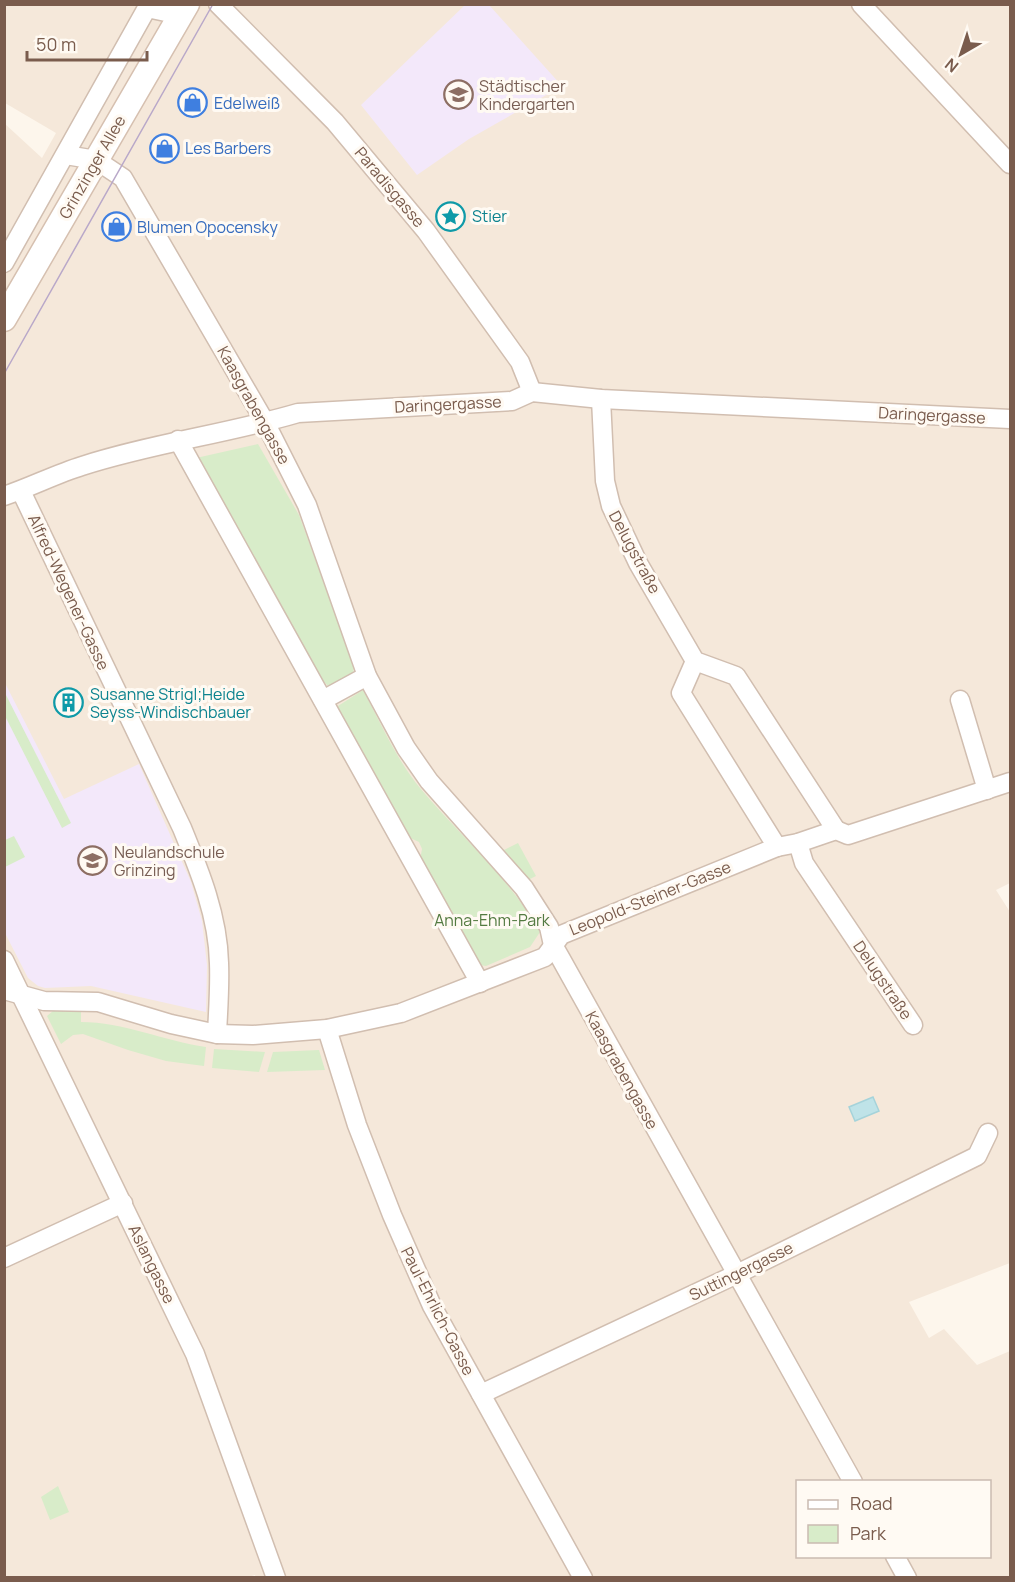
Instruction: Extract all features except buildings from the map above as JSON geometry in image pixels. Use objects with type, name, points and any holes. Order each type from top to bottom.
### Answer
[{"type":"street","name":"Paradisgasse","points":[[218,4],[335,122],[426,231],[520,362],[532,392]]},
{"type":"street","points":[[861,4],[1011,164]]},
{"type":"street","name":"Grinzinger Allee","points":[[4,263],[147,8],[183,10],[4,319]]},
{"type":"street","points":[[66,155],[96,160]]},
{"type":"street","name":"Kaasgrabengasse","points":[[96,160],[123,178],[265,422],[307,505],[368,676],[406,748],[429,780],[524,888],[549,927],[553,945],[852,1480]]},
{"type":"street","name":"Daringergasse","points":[[13,493],[81,466],[178,440],[298,413],[512,401],[532,392],[601,399],[1011,419]]},
{"type":"street","name":"Delugstraße","points":[[601,399],[603,466],[611,506],[638,563],[695,661]]},
{"type":"street","points":[[178,440],[480,983]]},
{"type":"street","name":"Alfred-Wegener-Gasse","points":[[13,493],[177,819],[200,874],[212,912],[219,963],[217,1034]]},
{"type":"street","points":[[777,847],[681,693],[695,661],[736,676],[836,830]]},
{"type":"street","points":[[324,700],[368,676]]},
{"type":"street","points":[[960,700],[987,790]]},
{"type":"street","name":"Leopold-Steiner-Gasse","points":[[13,993],[44,1001],[98,1002],[171,1024],[217,1034],[253,1035],[327,1029],[401,1013],[545,957],[561,934],[777,847],[798,843],[836,830],[848,835],[1011,782]]},
{"type":"street","name":"Delugstraße","points":[[798,843],[804,863],[913,1025]]},
{"type":"street","name":"Aslangasse","points":[[4,960],[13,993],[123,1203],[195,1354],[276,1578]]},
{"type":"street","name":"Paul-Ehrlich-Gasse","points":[[327,1029],[357,1125],[392,1215],[432,1306],[583,1578]]},
{"type":"street","name":"Suttingergasse","points":[[481,1394],[737,1274],[977,1156],[988,1133]]},
{"type":"street","points":[[4,1258],[123,1203]]},
{"type":"street","points":[[896,1558],[907,1578]]},
{"type":"shaded area","points":[[5,5],[1010,5],[1010,883],[996,890],[1010,912],[1010,1263],[909,1302],[929,1338],[944,1329],[977,1365],[1010,1351],[1010,1577],[256,1578],[255,1575],[245,1578],[5,1577],[4,123],[42,158],[56,133],[5,103]]},
{"type":"shaded area","name":"Städtischer Kindergarten","points":[[465,5],[489,5],[562,86],[469,139],[417,175],[361,105]]},
{"type":"shaded area","name":"Neulandschule Grinzing","points":[[5,683],[64,799],[139,764],[191,882],[202,921],[207,965],[206,1012],[91,986],[45,988],[38,986],[28,978],[5,933]]},
{"type":"green space","points":[[258,444],[299,515],[354,666],[353,673],[328,686],[318,675],[196,458]]},
{"type":"green space","name":"Anna-Ehm-Park","points":[[363,690],[411,777],[499,875],[528,912],[540,932],[530,947],[486,966],[479,965],[420,860],[422,849],[419,842],[408,837],[338,712],[338,706]]},
{"type":"green space","points":[[5,693],[71,823],[62,828],[5,716]]},
{"type":"green space","points":[[14,836],[25,857],[5,867],[5,840]]},
{"type":"green space","points":[[518,843],[536,876],[528,880],[504,850]]},
{"type":"green space","points":[[77,1008],[81,1011],[81,1022],[128,1028],[206,1047],[204,1066],[166,1061],[83,1034],[73,1035],[61,1044],[47,1016],[53,1011]]},
{"type":"green space","points":[[214,1049],[265,1052],[259,1072],[212,1068]]},
{"type":"green space","points":[[319,1050],[325,1070],[267,1072],[273,1052]]},
{"type":"green space","points":[[58,1486],[69,1512],[50,1520],[41,1497]]},
{"type":"water","points":[[873,1097],[879,1111],[855,1121],[849,1107]]},
{"type":"tram line","points":[[4,374],[213,4]]},
{"type":"place","name":"Städtischer Kindergarten","points":[[458,95]]},
{"type":"place","name":"Edelweiß","points":[[193,103]]},
{"type":"place","name":"Les Barbers","points":[[164,148]]},
{"type":"place","name":"Stier","points":[[451,216]]},
{"type":"place","name":"Blumen Opocensky","points":[[116,227]]},
{"type":"place","name":"Susanne Strigl;Heide Seyss-Windischbauer","points":[[69,703]]},
{"type":"place","name":"Neulandschule Grinzing","points":[[93,861]]}]
